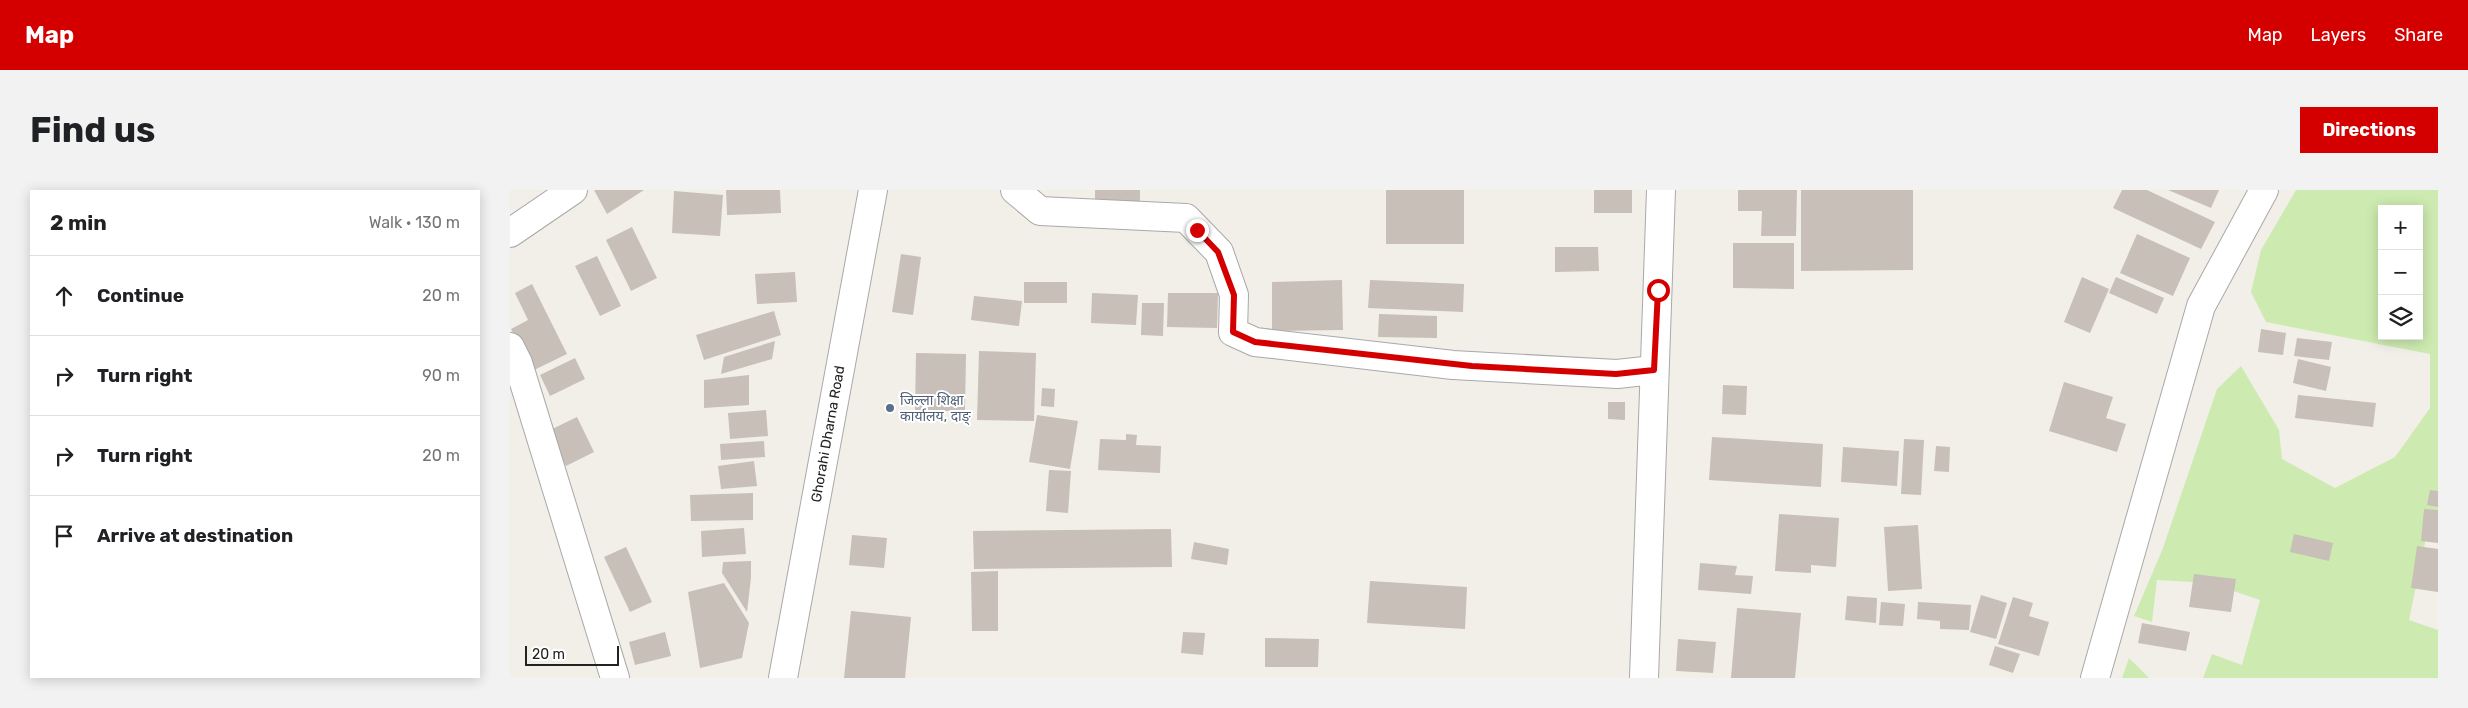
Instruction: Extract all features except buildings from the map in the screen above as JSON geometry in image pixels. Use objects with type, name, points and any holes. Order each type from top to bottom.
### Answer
[{"type":"street","points":[[510,233],[573,190]]},
{"type":"street","name":"Ghorahi Dharna Road","points":[[783,678],[872,190]]},
{"type":"street","points":[[1016,190],[1040,211],[1186,218],[1218,252],[1234,295],[1233,332],[1255,342],[1454,365],[1616,374],[1654,370]]},
{"type":"street","points":[[1644,678],[1661,190]]},
{"type":"street","points":[[2095,678],[2201,306],[2264,190]]},
{"type":"street","points":[[510,347],[518,363],[615,678]]},
{"type":"green space","points":[[2296,190],[2438,190],[2438,529],[2428,528],[2409,620],[2438,630],[2438,678],[2203,678],[2212,654],[2242,665],[2260,600],[2210,583],[2157,580],[2152,622],[2134,616],[2163,548],[2217,389],[2241,366],[2279,430],[2282,459],[2335,488],[2395,457],[2430,408],[2430,354],[2266,322],[2251,292],[2261,250]]},
{"type":"green space","points":[[2129,658],[2149,678],[2122,678]]},
{"type":"place","name":"जिल्ला शिक्षा कार्यालय, दाङ्","points":[[890,408]]},
{"type":"route","points":[[1197,230],[1218,252],[1234,295],[1233,332],[1255,342],[1454,365],[1616,374],[1654,370],[1658,290]]}]
